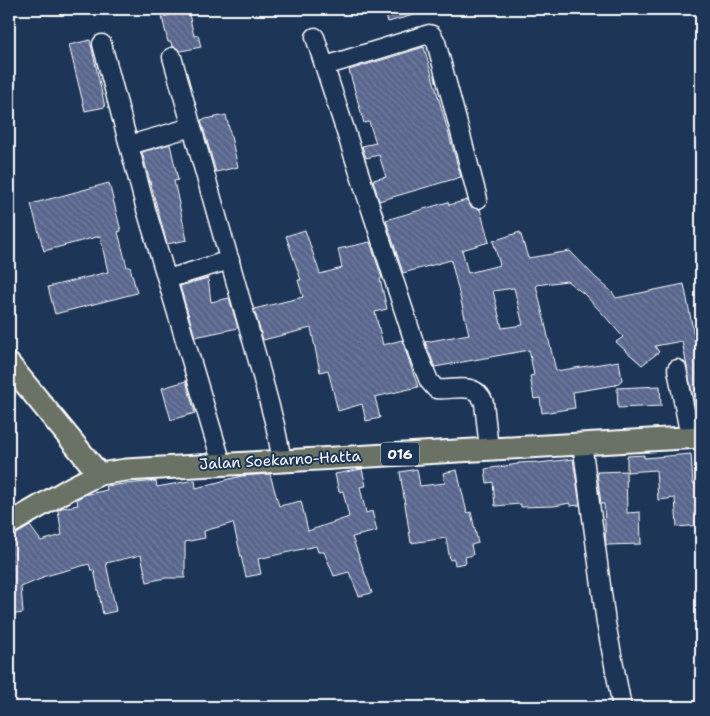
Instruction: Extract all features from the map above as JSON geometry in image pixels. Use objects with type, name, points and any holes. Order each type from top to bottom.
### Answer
[{"type":"main road","points":[[9,364],[99,474]]},
{"type":"main road","name":"Jalan Soekarno-Hatta","points":[[99,474],[136,469],[222,464],[279,444],[489,449],[696,437]]},
{"type":"main road","name":"016","points":[[9,524],[99,474]]},
{"type":"street","points":[[325,66],[428,34],[432,35],[478,199]]},
{"type":"street","points":[[315,37],[418,354],[429,381],[436,389],[461,388],[475,390],[482,396],[489,449]]},
{"type":"street","points":[[102,44],[145,206],[222,464]]},
{"type":"street","points":[[172,57],[230,260],[279,444]]},
{"type":"street","points":[[129,145],[192,127]]},
{"type":"street","points":[[167,279],[230,260]]},
{"type":"street","points":[[677,369],[696,437]]},
{"type":"street","points":[[582,443],[606,624],[622,707]]},
{"type":"building","points":[[384,9],[425,9],[425,12],[388,22]]},
{"type":"building","points":[[188,10],[194,36],[198,35],[201,47],[181,51],[172,47],[171,42],[168,42],[162,17]]},
{"type":"building","points":[[90,40],[105,107],[85,111],[69,45]]},
{"type":"building","points":[[424,47],[461,177],[379,201],[373,180],[386,177],[379,155],[366,158],[362,146],[376,143],[369,122],[364,123],[349,70]]},
{"type":"building","points":[[226,115],[238,167],[216,172],[201,120]]},
{"type":"building","points":[[170,144],[178,180],[174,181],[187,240],[167,244],[142,152]]},
{"type":"building","points":[[109,183],[121,231],[118,232],[127,267],[130,267],[137,293],[55,314],[48,287],[108,272],[100,236],[44,251],[31,204]]},
{"type":"building","points":[[467,200],[471,207],[480,209],[489,242],[462,250],[468,273],[500,265],[493,241],[520,232],[528,258],[570,251],[616,298],[684,284],[696,345],[701,345],[701,413],[696,414],[682,341],[655,346],[659,352],[642,365],[616,342],[623,337],[603,314],[583,293],[567,281],[536,285],[556,371],[619,361],[622,380],[616,385],[573,392],[575,408],[542,413],[540,398],[534,399],[530,376],[534,375],[529,350],[435,367],[425,342],[469,334],[451,260],[403,273],[386,220],[448,202],[449,205]],"holes":[[[514,288],[523,325],[502,328],[493,291]]]},
{"type":"building","points":[[305,230],[320,274],[342,268],[338,249],[370,242],[382,278],[380,279],[387,309],[375,312],[383,345],[402,340],[418,387],[375,397],[380,418],[366,421],[362,404],[338,411],[328,370],[320,372],[311,328],[263,340],[254,309],[303,297],[298,280],[301,280],[286,236]]},
{"type":"building","points":[[208,278],[211,302],[229,298],[238,328],[195,337],[180,286]]},
{"type":"building","points":[[186,381],[195,413],[171,420],[162,388]]},
{"type":"building","points":[[660,386],[661,406],[618,408],[617,388]]},
{"type":"building","points":[[691,454],[693,484],[701,483],[701,525],[677,527],[675,498],[658,500],[656,470],[627,472],[627,456],[644,455],[644,458]]},
{"type":"building","points":[[573,459],[580,505],[570,506],[570,503],[554,506],[521,507],[521,504],[495,506],[493,482],[487,483],[485,469],[518,463]]},
{"type":"building","points":[[362,469],[366,486],[360,487],[366,513],[372,511],[377,531],[352,537],[372,593],[359,596],[349,572],[334,576],[324,552],[318,552],[316,546],[258,559],[261,574],[246,577],[233,523],[204,531],[205,538],[185,542],[185,578],[165,578],[147,582],[141,555],[106,563],[116,611],[103,614],[94,570],[91,570],[89,564],[42,577],[21,587],[23,613],[9,615],[9,536],[15,535],[30,526],[41,541],[62,535],[58,510],[78,505],[77,499],[84,495],[107,490],[106,486],[156,481],[157,487],[195,480],[196,488],[241,476],[270,474],[279,506],[301,501],[308,531],[349,517],[343,491],[339,492],[335,474]]},
{"type":"building","points":[[417,469],[420,486],[445,483],[443,473],[457,470],[467,513],[471,512],[478,543],[471,545],[473,555],[465,557],[466,563],[455,565],[454,559],[450,560],[446,538],[411,543],[400,472]]},
{"type":"building","points":[[626,471],[627,513],[640,512],[641,544],[606,545],[604,504],[601,504],[597,472]]}]
